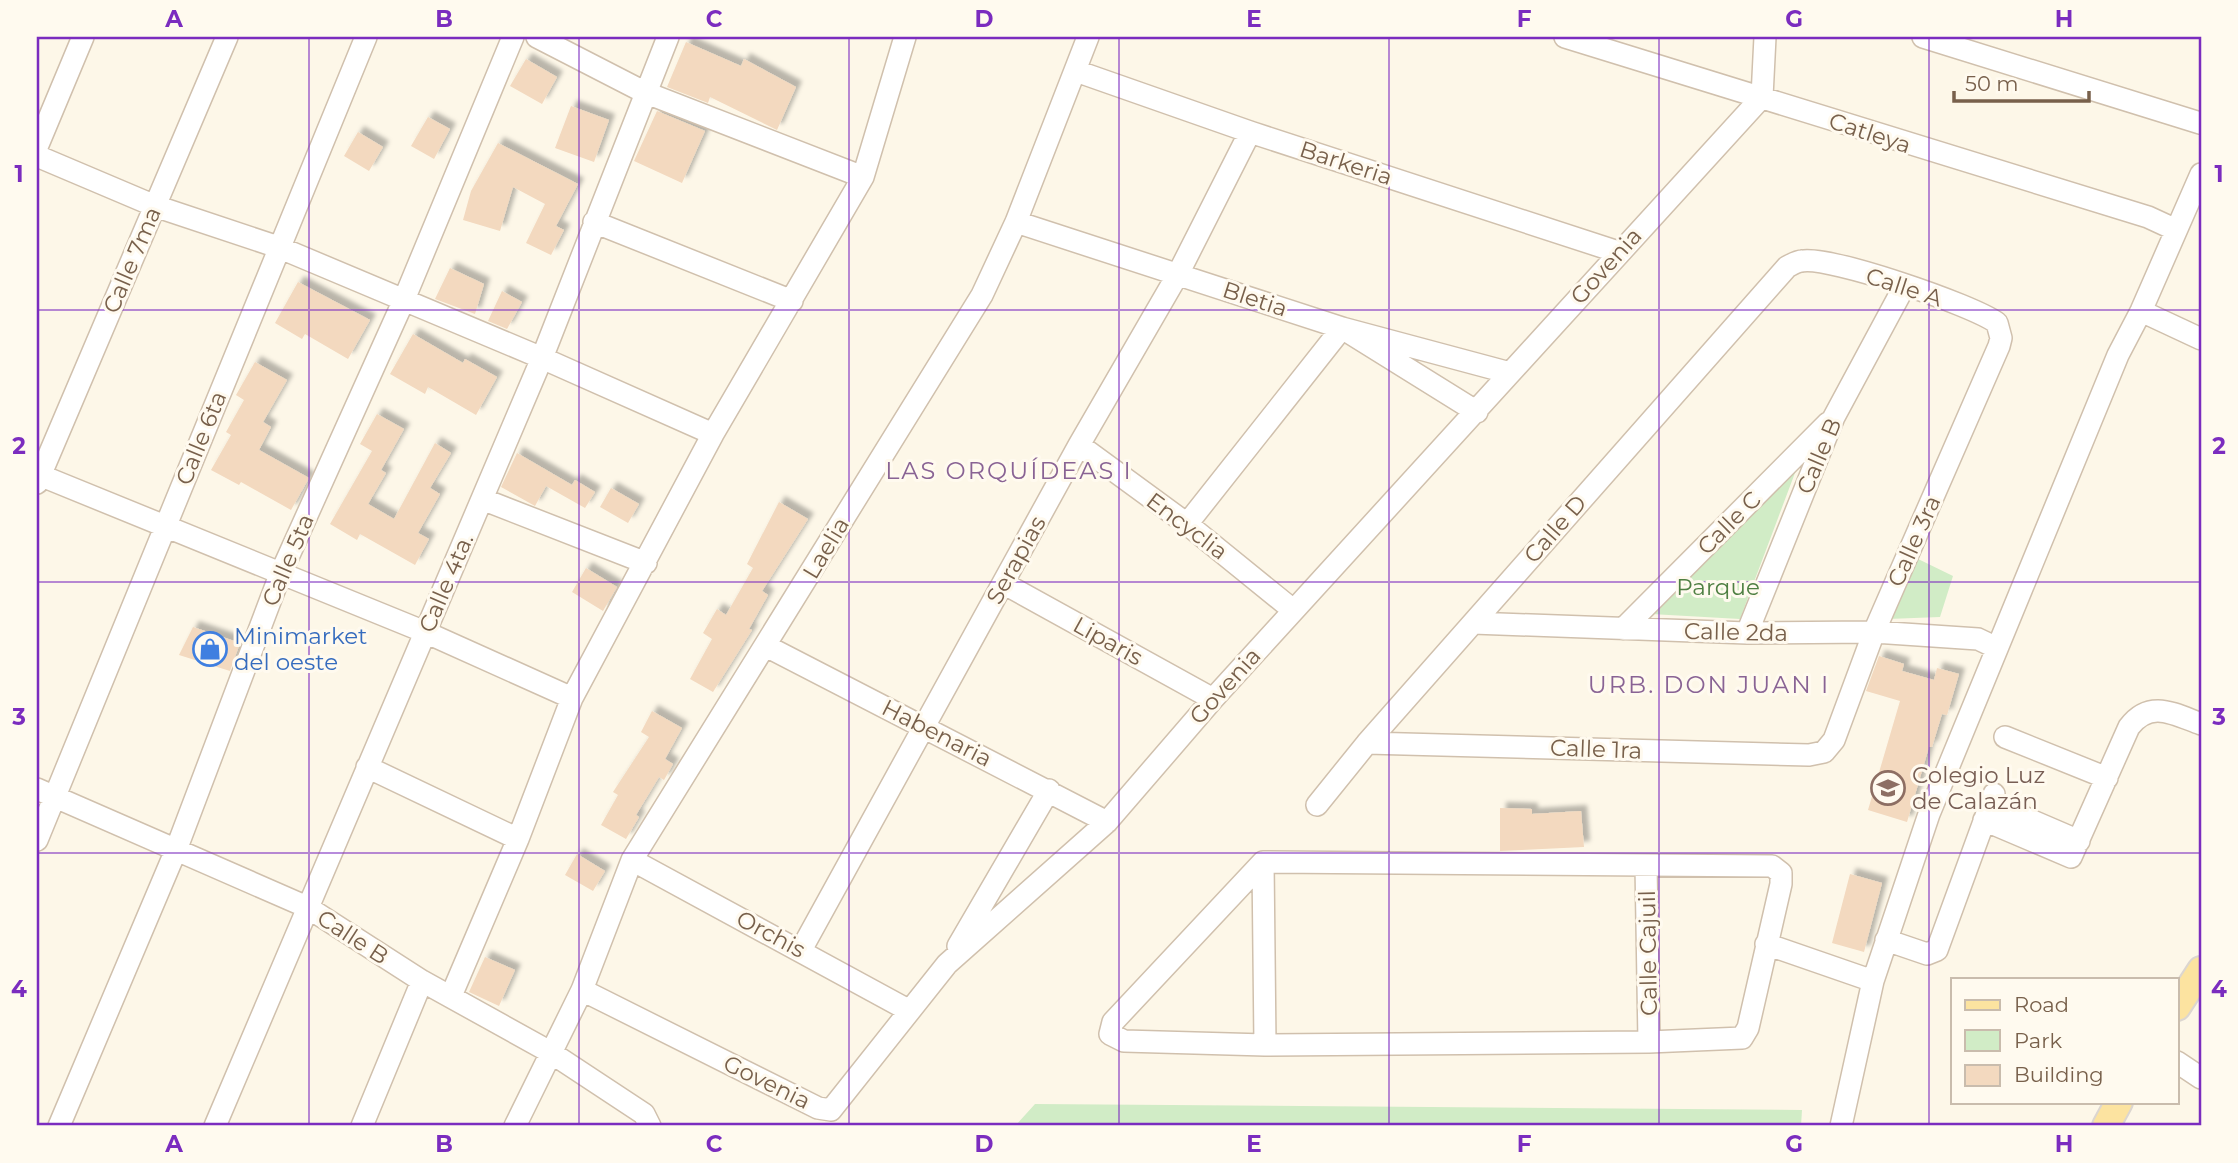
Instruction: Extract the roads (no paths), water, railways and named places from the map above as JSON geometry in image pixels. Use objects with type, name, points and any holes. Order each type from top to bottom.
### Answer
[{"type":"main road","points":[[2178,1005],[2201,970]]},
{"type":"street","points":[[37,147],[83,37]]},
{"type":"street","name":"Calle 7ma","points":[[38,477],[227,37]]},
{"type":"street","name":"Calle 6ta","points":[[37,840],[46,793],[165,527],[366,37]]},
{"type":"street","name":"Calle 5ta","points":[[59,1126],[176,850],[280,575],[403,302],[513,37]]},
{"type":"street","points":[[537,37],[644,92],[863,177]]},
{"type":"street","name":"Calle 4ta.","points":[[215,1126],[542,358],[644,92],[668,37]]},
{"type":"street","points":[[451,996],[518,839],[572,698],[713,434],[863,177],[905,37]]},
{"type":"street","name":"Laelia","points":[[515,1126],[582,990],[632,860],[982,295],[1016,222],[1088,37]]},
{"type":"street","name":"Catleya","points":[[1565,37],[2148,217],[2174,229]]},
{"type":"street","points":[[1762,97],[1765,37]]},
{"type":"street","points":[[1923,37],[2200,123]]},
{"type":"street","name":"Barkeria","points":[[1076,71],[1250,132],[1618,251]]},
{"type":"street","name":"Govenia","points":[[582,990],[818,1108],[831,1110],[947,964],[1107,822],[1293,610],[1477,412],[1618,251],[1762,97]]},
{"type":"street","name":"Serapias","points":[[802,950],[1079,446],[1178,274],[1250,132]]},
{"type":"street","points":[[37,156],[155,206],[278,247],[403,302],[542,358],[713,434]]},
{"type":"street","points":[[1841,1126],[1873,981],[1929,814],[2118,355],[2141,311],[2174,229],[2201,174]]},
{"type":"street","points":[[594,222],[792,301]]},
{"type":"street","name":"Bletia","points":[[1016,222],[1342,328],[1477,412]]},
{"type":"street","name":"Calle A","points":[[1801,260],[1823,262],[1905,285],[1990,317],[2000,330]]},
{"type":"street","name":"Calle D","points":[[1317,805],[1367,743],[1774,279],[1801,260]]},
{"type":"street","name":"Calle B","points":[[1747,633],[1834,416],[1905,285]]},
{"type":"street","points":[[2141,311],[2201,339]]},
{"type":"street","points":[[1187,524],[1342,328],[1510,373]]},
{"type":"street","name":"Calle 3ra","points":[[1824,752],[1834,740],[1874,632],[1999,346],[2000,330]]},
{"type":"street","name":"Calle C","points":[[1623,629],[1834,416]]},
{"type":"street","name":"Encyclia","points":[[1079,446],[1187,524],[1293,610]]},
{"type":"street","points":[[38,477],[425,632],[572,698]]},
{"type":"street","points":[[482,499],[646,563]]},
{"type":"street","name":"Liparis","points":[[1003,583],[1213,699]]},
{"type":"street","name":"Calle 2da","points":[[1473,623],[1747,633],[1874,632],[1978,639],[1997,648]]},
{"type":"street","name":"Habenaria","points":[[766,646],[1107,822]]},
{"type":"street","points":[[1886,940],[1927,954],[1937,950],[1990,806],[2075,849],[2129,727],[2138,715],[2148,710],[2168,712],[2201,724]]},
{"type":"street","points":[[2005,737],[2107,778]]},
{"type":"street","name":"Calle 1ra","points":[[1367,743],[1809,755],[1824,752]]},
{"type":"street","points":[[367,767],[518,839]]},
{"type":"street","points":[[947,964],[1049,790]]},
{"type":"street","name":"Calle B","points":[[46,793],[307,907],[422,981],[551,1052],[650,1124]]},
{"type":"street","name":"Orchis","points":[[632,860],[802,950],[908,1010]]},
{"type":"street","points":[[1263,862],[1265,1045]]},
{"type":"street","points":[[1263,862],[1772,866],[1781,873],[1781,884],[1748,1028],[1742,1038],[1649,1042],[1265,1045],[1124,1041],[1110,1034],[1113,1022],[1263,862]]},
{"type":"street","name":"Calle Cajuil","points":[[1646,864],[1649,1042]]},
{"type":"street","points":[[1766,944],[1873,981]]},
{"type":"street","points":[[362,1126],[422,981]]},
{"type":"street","points":[[2178,1063],[2201,1078]]},
{"type":"place","name":"Minimarket del oeste","points":[[210,649]]},
{"type":"place","name":"Colegio Luz de Calazán","points":[[1888,788]]},
{"type":"district","name":"LAS ORQUÍDEAS I","points":[[1009,470]]},
{"type":"district","name":"URB. DON JUAN I","points":[[1709,684]]},
{"type":"park label","name":"Parque","points":[[1718,587]]}]
